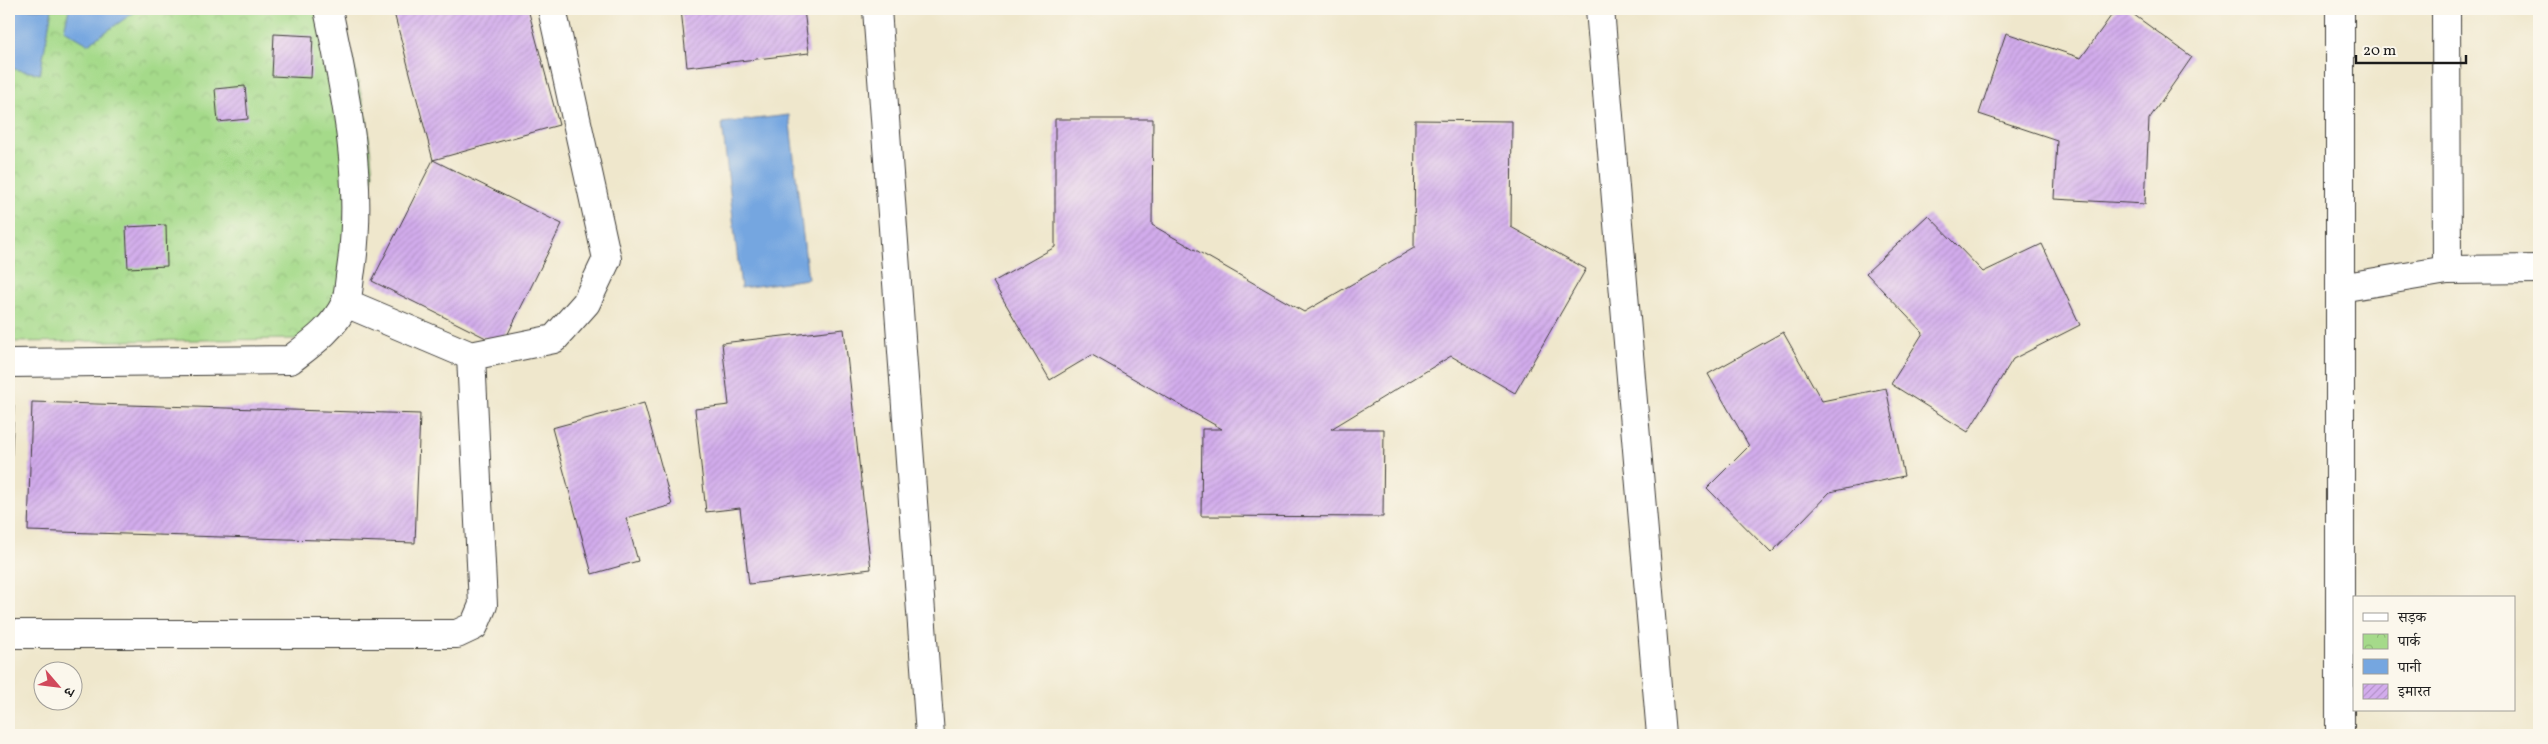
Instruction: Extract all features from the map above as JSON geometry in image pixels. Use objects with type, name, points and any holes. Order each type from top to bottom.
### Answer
[{"type":"street","points":[[9,363],[290,360],[326,333],[346,303],[355,244],[355,176],[348,105],[328,9]]},
{"type":"street","points":[[346,303],[471,356],[554,339],[586,303],[607,259],[552,9]]},
{"type":"street","points":[[877,9],[930,735]]},
{"type":"street","points":[[1600,9],[1660,735]]},
{"type":"street","points":[[2340,9],[2340,735]]},
{"type":"street","points":[[2446,9],[2447,270]]},
{"type":"street","points":[[2340,288],[2447,270],[2539,269]]},
{"type":"street","points":[[9,634],[458,634],[474,626],[483,605],[471,356]]},
{"type":"green space","points":[[9,9],[341,9],[367,120],[373,174],[353,265],[330,313],[301,339],[9,342]]},
{"type":"water","points":[[9,9],[52,9],[40,74],[9,68]]},
{"type":"water","points":[[69,9],[139,9],[88,44],[64,30]]},
{"type":"water","points":[[789,115],[808,279],[741,288],[722,123]]},
{"type":"building","points":[[393,9],[528,9],[559,125],[433,160]]},
{"type":"building","points":[[681,9],[804,9],[809,53],[687,67]]},
{"type":"building","points":[[2116,9],[2126,9],[2192,57],[2149,119],[2145,204],[2054,199],[2057,140],[1979,114],[2006,33],[2081,58]]},
{"type":"building","points":[[274,34],[313,36],[311,78],[272,76]]},
{"type":"building","points":[[245,86],[248,119],[218,122],[215,89]]},
{"type":"building","points":[[1055,119],[1153,119],[1152,225],[1304,312],[1414,248],[1415,120],[1512,121],[1511,227],[1586,269],[1515,393],[1451,356],[1331,429],[1384,429],[1383,517],[1201,516],[1202,429],[1222,429],[1092,355],[1050,380],[993,282],[1055,247]]},
{"type":"building","points":[[433,160],[562,224],[502,346],[372,281]]},
{"type":"building","points":[[1928,215],[1983,272],[2042,244],[2080,325],[2013,359],[1968,432],[1891,384],[1923,333],[1866,273]]},
{"type":"building","points":[[166,225],[167,266],[128,268],[126,227]]},
{"type":"building","points":[[844,329],[871,569],[749,584],[740,508],[706,512],[695,409],[729,405],[722,343]]},
{"type":"building","points":[[1783,332],[1822,401],[1886,388],[1904,476],[1830,492],[1771,553],[1707,488],[1749,446],[1708,374]]},
{"type":"building","points":[[32,402],[420,414],[415,543],[28,531]]},
{"type":"building","points":[[644,403],[672,505],[626,518],[638,561],[592,574],[552,428]]},
{"type":"building","points":[[9,405],[14,405],[10,494],[9,494]]}]
